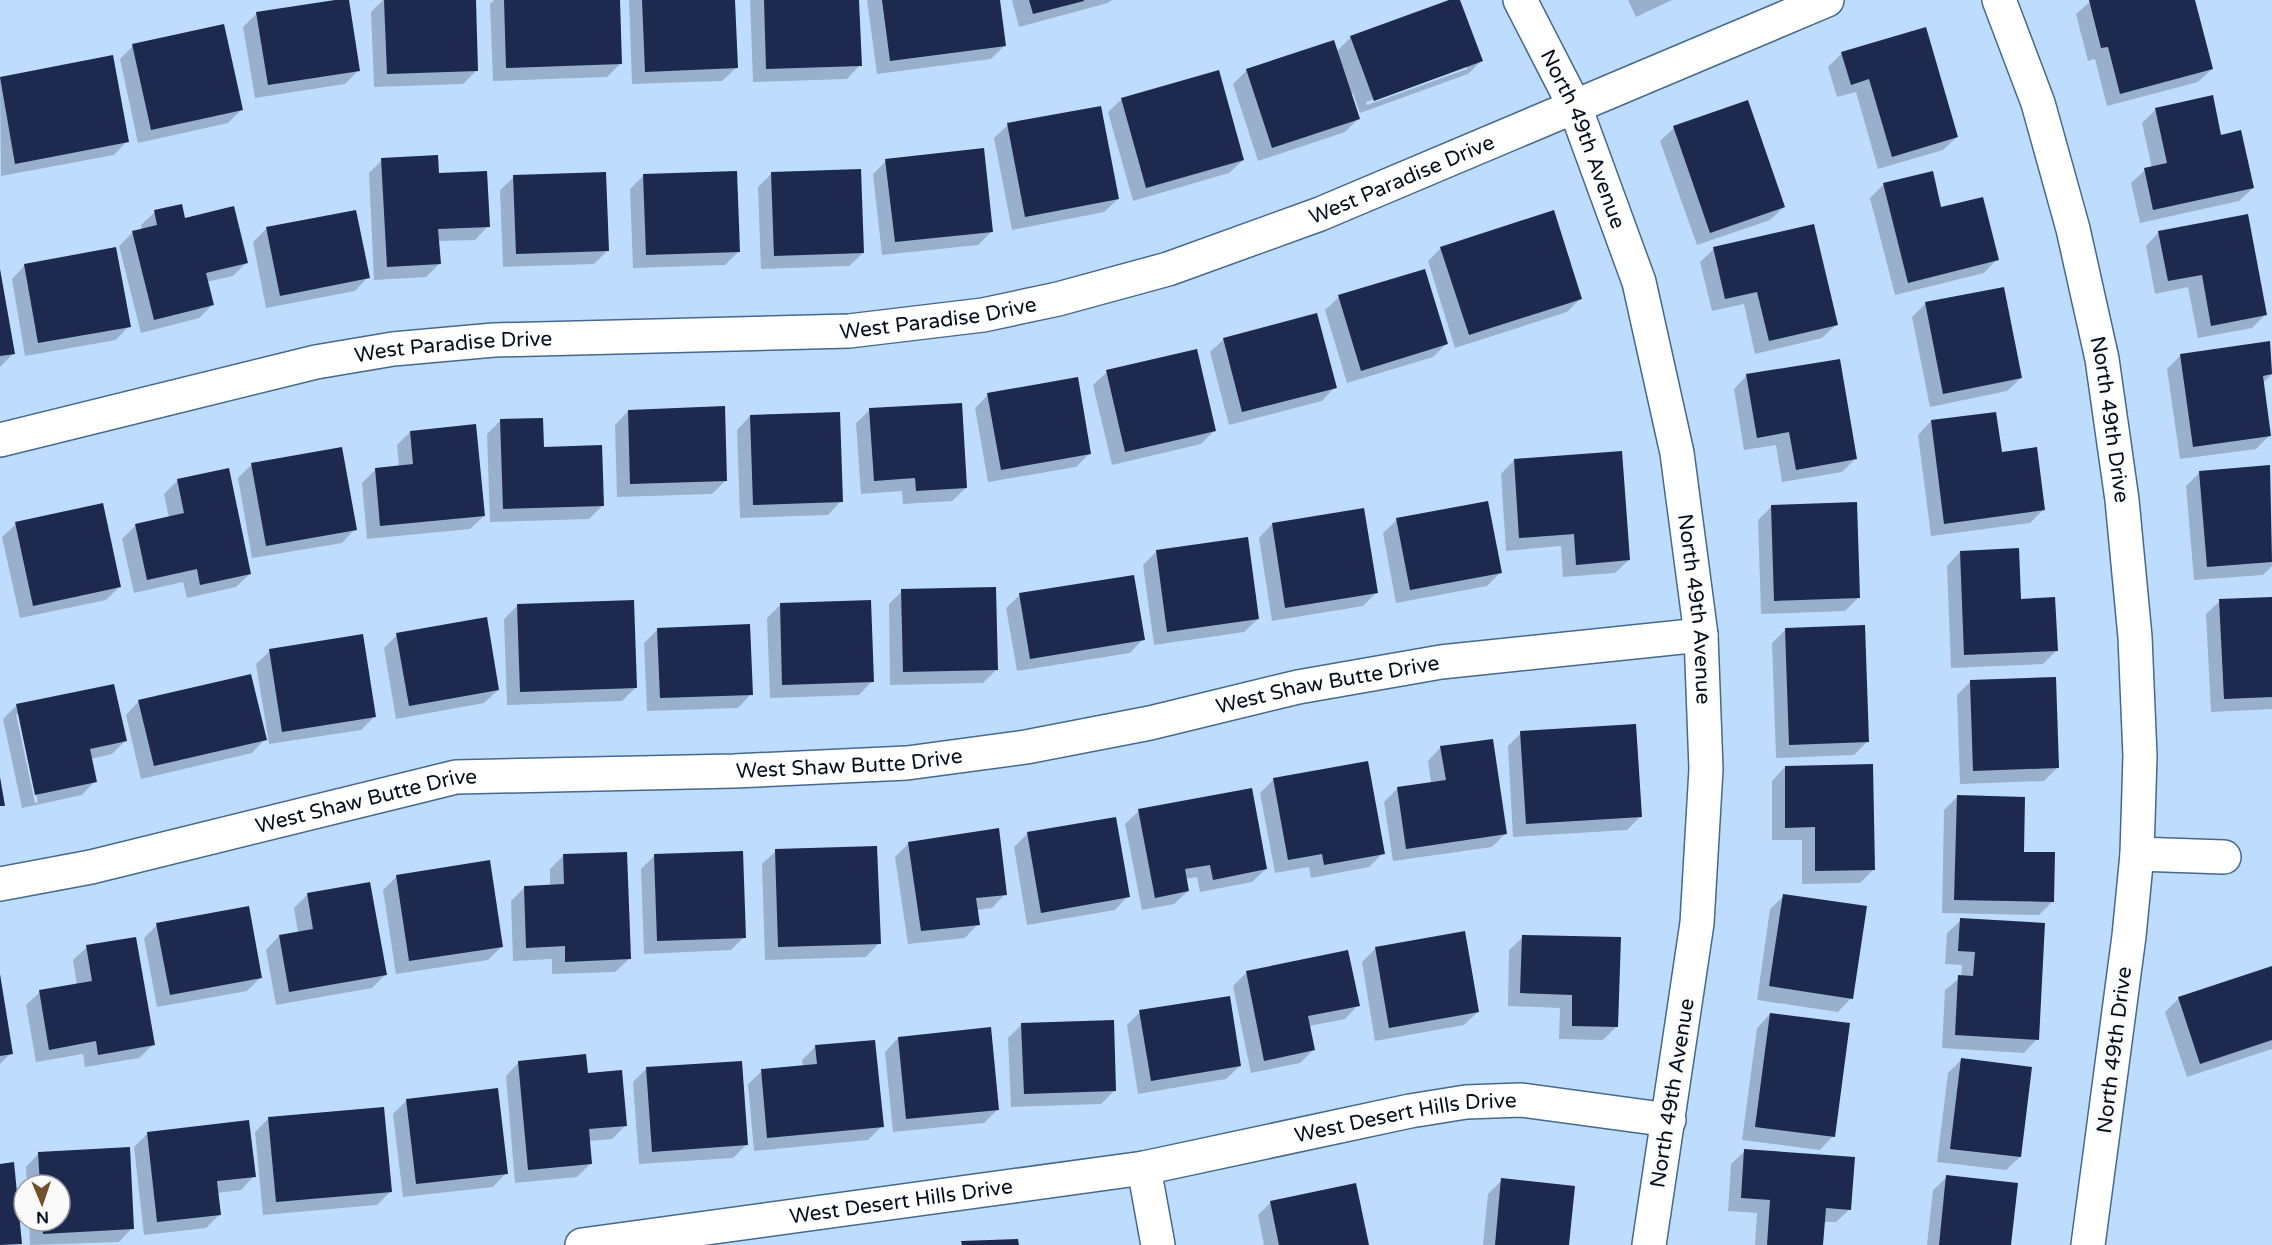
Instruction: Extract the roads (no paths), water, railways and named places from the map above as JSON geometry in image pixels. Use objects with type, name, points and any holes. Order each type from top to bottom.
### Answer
[{"type":"street","name":"North 49th Avenue","points":[[1520,0],[1575,107],[1639,282],[1677,453],[1701,635],[1706,769],[1697,923],[1649,1245]]},
{"type":"street","name":"West Paradise Drive","points":[[0,440],[316,362],[393,349],[506,340],[849,331],[1005,310],[1167,270],[1320,214],[1827,0]]},
{"type":"street","name":"North 49th Drive","points":[[1999,0],[2038,103],[2073,229],[2102,359],[2122,500],[2135,637],[2140,756],[2137,854],[2129,936],[2088,1245]]},
{"type":"street","name":"West Shaw Butte Drive","points":[[0,884],[91,867],[456,777],[734,771],[907,763],[1026,747],[1150,723],[1298,687],[1441,662],[1701,635]]},
{"type":"street","points":[[2137,854],[2224,857]]},
{"type":"street","name":"West Desert Hills Drive","points":[[582,1245],[658,1240],[1144,1168],[1410,1111],[1466,1102],[1521,1101],[1669,1120]]},
{"type":"street","points":[[1144,1168],[1158,1245]]}]
